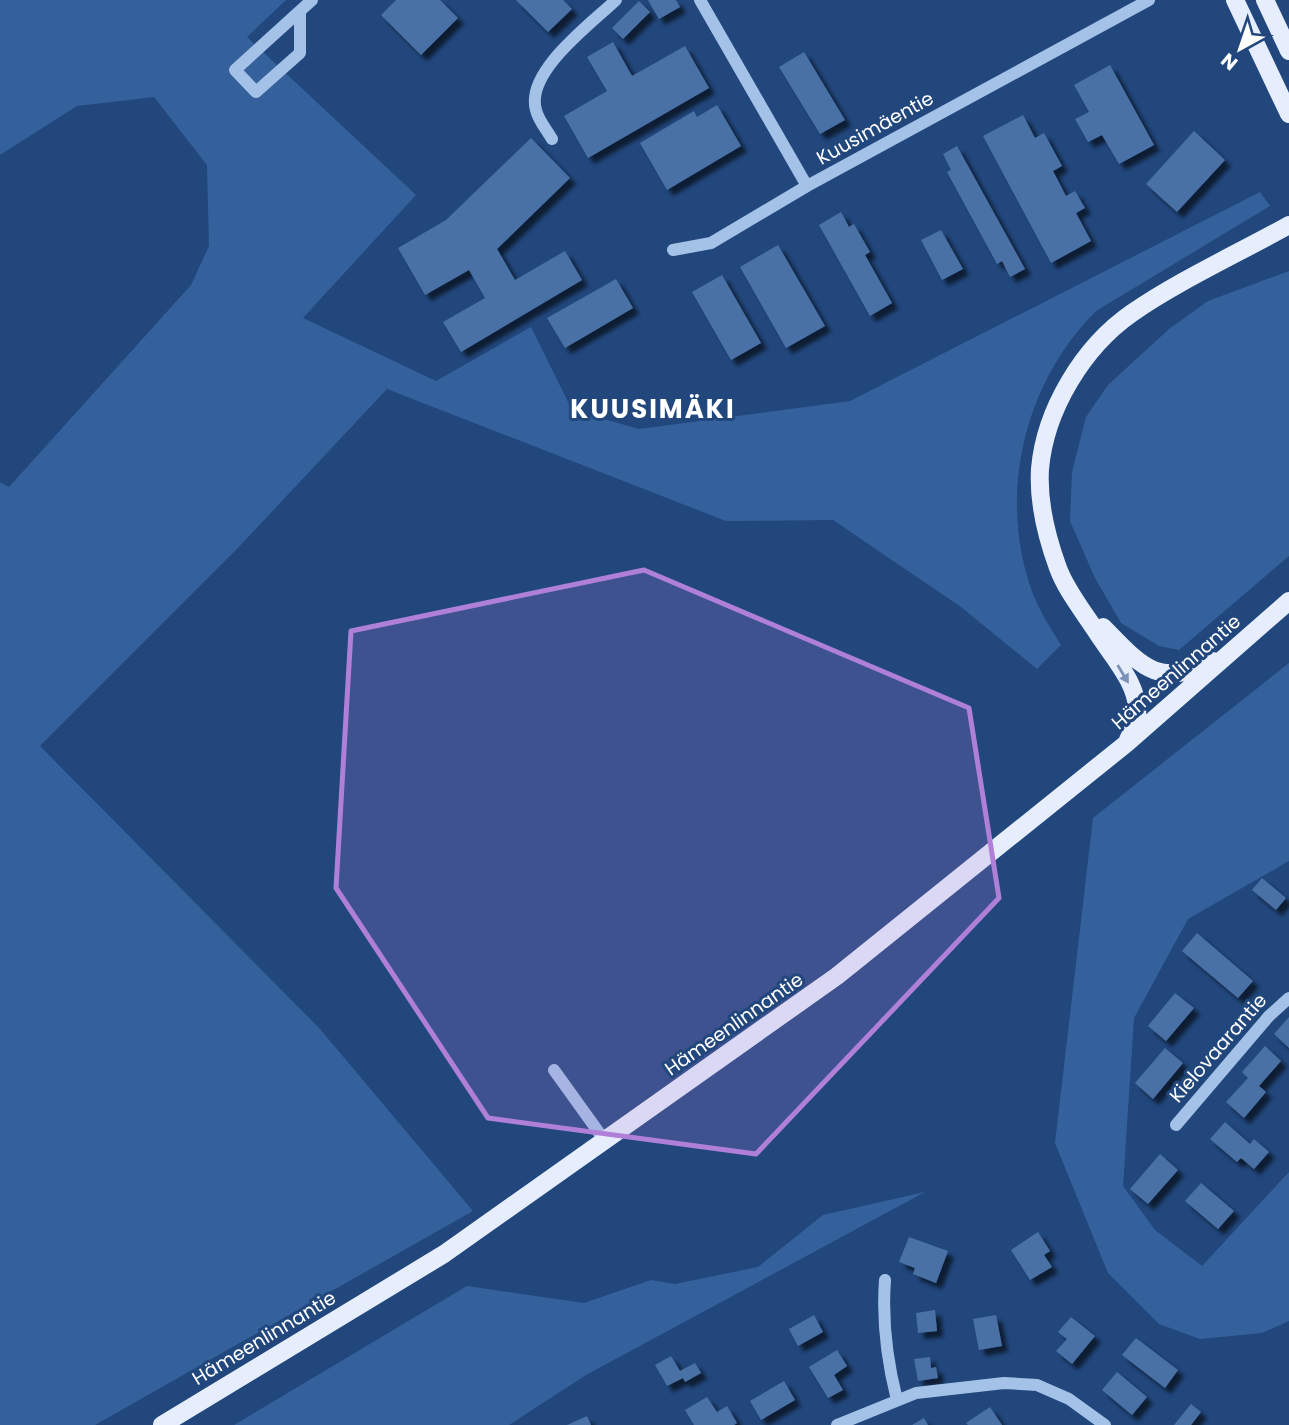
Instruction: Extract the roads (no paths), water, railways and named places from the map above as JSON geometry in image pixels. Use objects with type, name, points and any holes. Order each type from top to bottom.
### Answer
[{"type":"main road","points":[[1234,0],[1289,114]]},
{"type":"main road","points":[[1265,0],[1289,51]]},
{"type":"main road","points":[[1127,743],[1138,717],[1136,699],[1128,680],[1058,569],[1049,537],[1042,506],[1040,469],[1047,436],[1070,381],[1088,355],[1130,314],[1289,225]]},
{"type":"main road","points":[[1073,596],[1135,660],[1156,672],[1179,674],[1196,670],[1235,650]]},
{"type":"main road","name":"Hämeenlinnantie","points":[[162,1425],[444,1254],[837,976],[1127,743],[1289,601]]},
{"type":"street","points":[[300,12],[300,53],[256,92],[235,71],[312,0]]},
{"type":"street","points":[[552,139],[536,110],[539,79],[548,64],[616,0]]},
{"type":"street","name":"Kuusimäentie","points":[[700,0],[807,186],[1149,0]]},
{"type":"street","points":[[673,250],[711,243],[807,186]]},
{"type":"street","name":"Kielovaarantie","points":[[1176,1125],[1269,1016],[1289,998]]},
{"type":"street","points":[[554,1070],[605,1141]]},
{"type":"street","points":[[885,1280],[883,1309],[891,1375],[897,1400]]},
{"type":"street","points":[[837,1425],[916,1393],[1004,1383],[1037,1385],[1069,1399],[1105,1425]]},
{"type":"district","name":"KUUSIMÄKI","points":[[653,409]]}]
